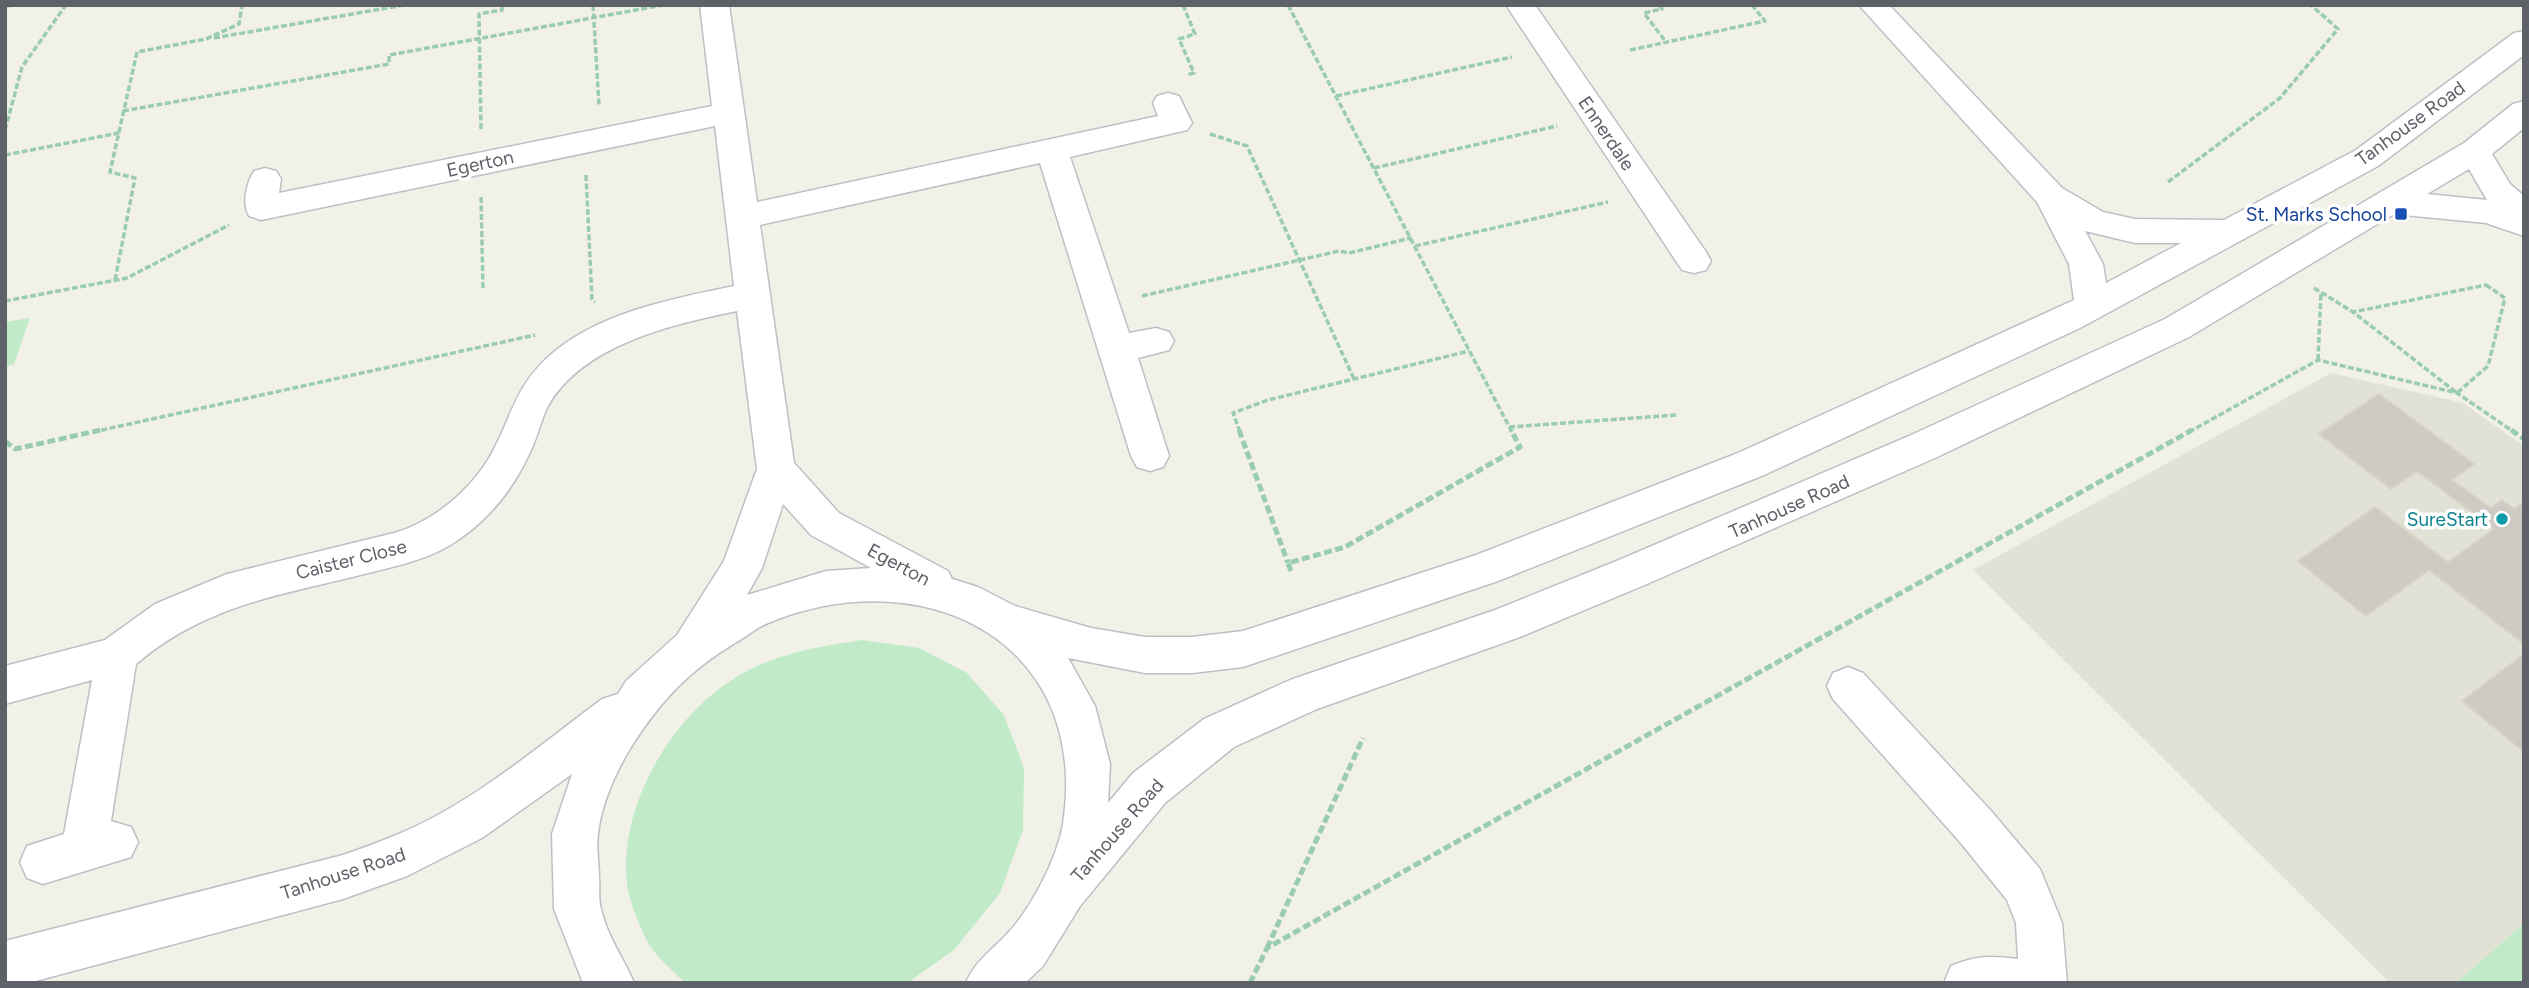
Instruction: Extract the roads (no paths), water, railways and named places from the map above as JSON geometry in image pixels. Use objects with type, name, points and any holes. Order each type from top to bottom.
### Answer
[{"type":"street","points":[[688,650],[742,568],[776,469],[714,5]]},
{"type":"street","name":"Ennerdale","points":[[1520,5],[1694,261]]},
{"type":"street","points":[[1873,5],[2050,196],[2085,264],[2092,306]]},
{"type":"street","name":"Tanhouse Road","points":[[1005,621],[1091,646],[1145,655],[1192,655],[1243,649],[1484,569],[1751,464],[2092,306],[2367,158],[2524,40]]},
{"type":"street","name":"Tanhouse Road","points":[[1064,890],[1149,788],[1219,733],[1305,694],[1505,624],[1633,572],[1910,452],[2177,328],[2475,151],[2524,111]]},
{"type":"street","name":"Egerton","points":[[263,194],[593,140],[728,113]]},
{"type":"street","points":[[743,217],[1052,150],[1172,113]]},
{"type":"street","points":[[1052,150],[1150,456]]},
{"type":"street","points":[[2475,151],[2498,192],[2524,214]]},
{"type":"street","points":[[2050,196],[2094,222],[2135,231],[2229,232]]},
{"type":"street","points":[[2390,201],[2489,212],[2524,224]]},
{"type":"street","name":"Caister Close","points":[[5,685],[117,655],[139,634],[198,600],[403,548],[432,536],[460,517],[483,495],[501,472],[514,448],[527,411],[540,389],[614,322],[753,295]]},
{"type":"street","points":[[1117,349],[1156,341]]},
{"type":"street","name":"Egerton","points":[[776,469],[825,524],[1005,621]]},
{"type":"street","points":[[610,983],[605,978],[577,909],[575,834],[598,761],[641,695],[688,650],[754,610],[826,587],[897,584],[964,599]]},
{"type":"street","points":[[989,983],[1016,966],[1064,890],[1085,826],[1088,764],[1074,706],[1046,658],[1005,621]]},
{"type":"street","points":[[81,851],[117,655]]},
{"type":"street","points":[[1848,686],[1976,827],[2024,885],[2039,923],[2043,983]]},
{"type":"street","name":"Tanhouse Road","points":[[5,965],[343,877],[407,854],[466,823],[519,788],[641,695]]},
{"type":"street","points":[[1968,983],[1984,979],[2021,983]]},
{"type":"place","name":"St. Marks School","points":[[2401,214]]},
{"type":"place","name":"SureStart","points":[[2502,519]]}]
